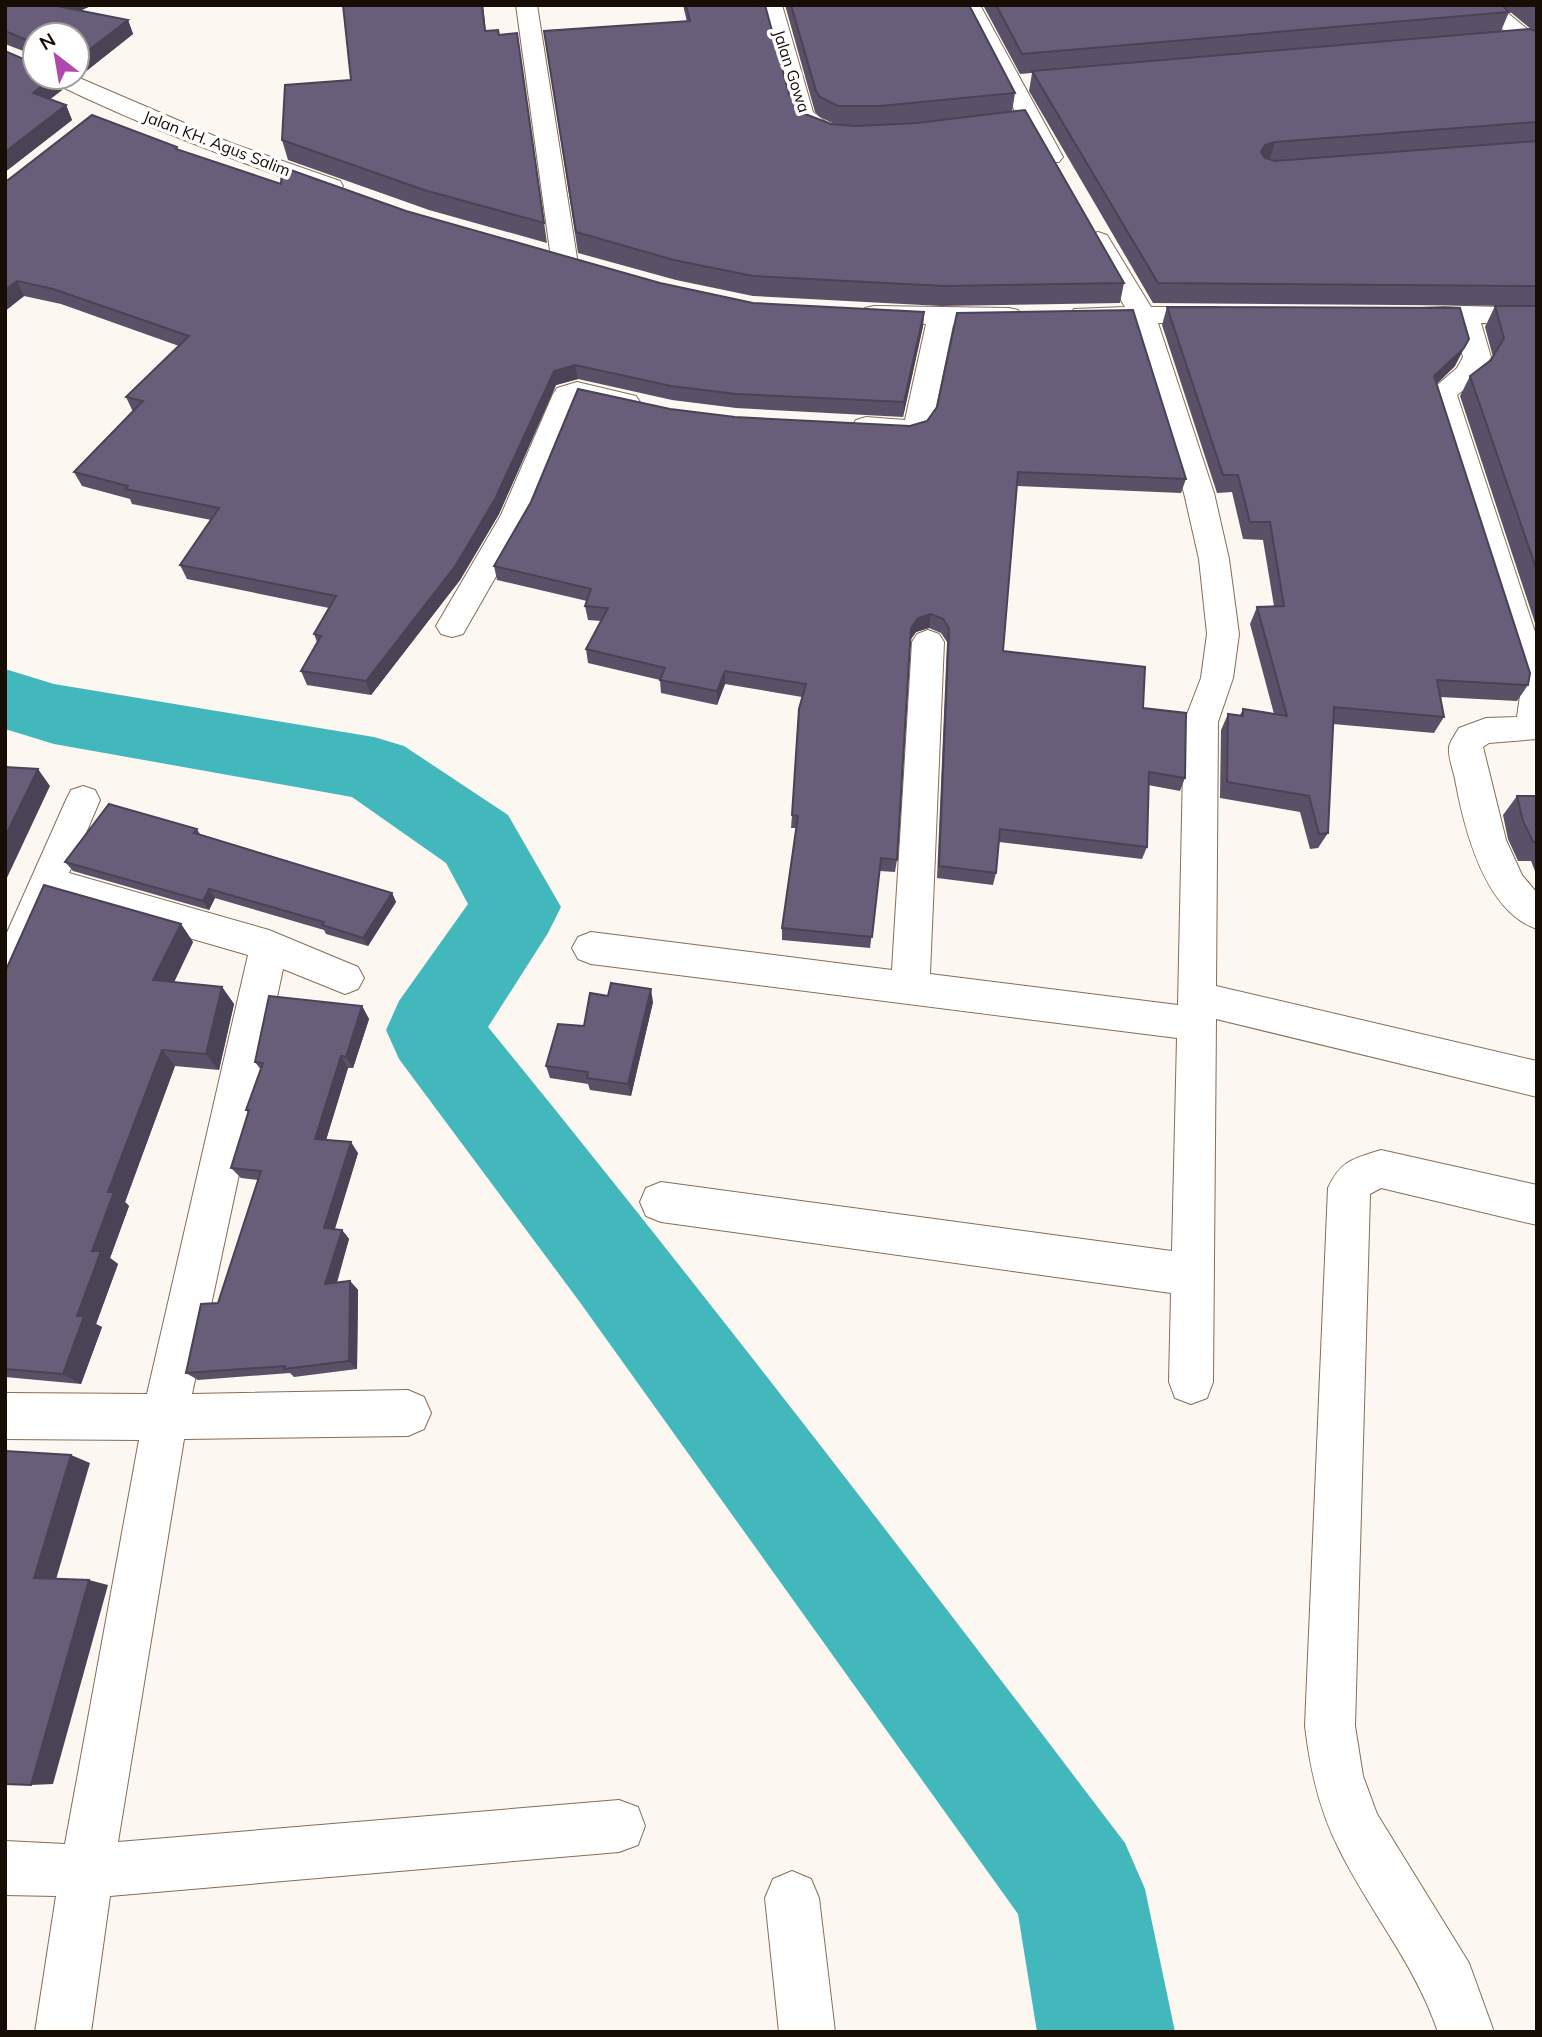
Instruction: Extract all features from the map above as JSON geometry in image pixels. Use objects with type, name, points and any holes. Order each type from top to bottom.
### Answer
[{"type":"street","points":[[526,5],[564,258]]},
{"type":"street","name":"Jalan Gowa","points":[[771,5],[802,114],[822,132],[836,136],[868,136]]},
{"type":"street","points":[[1485,5],[1523,37]]},
{"type":"street","points":[[976,7],[1011,84],[1063,180]]},
{"type":"street","points":[[1011,84],[1039,82]]},
{"type":"street","name":"Jalan KH. Agus Salim","points":[[90,91],[223,148],[354,194]]},
{"type":"street","points":[[97,118],[120,105]]},
{"type":"street","points":[[1002,123],[1030,120]]},
{"type":"street","points":[[1084,216],[1142,314],[1199,493],[1214,559],[1223,634],[1217,678],[1201,722],[1191,1382]]},
{"type":"street","points":[[538,251],[591,266]]},
{"type":"street","points":[[851,313],[941,317],[1035,316]]},
{"type":"street","points":[[1465,314],[1477,357],[1468,373],[1442,393],[1536,689],[1533,723],[1528,729],[1486,731],[1471,737],[1466,747],[1493,852],[1511,892],[1521,905],[1537,914]]},
{"type":"street","points":[[1383,315],[1537,316]]},
{"type":"street","points":[[1061,316],[1234,316]]},
{"type":"street","points":[[839,424],[908,429],[915,427],[919,421],[941,317]]},
{"type":"street","points":[[452,626],[516,515],[567,394],[577,391],[648,407]]},
{"type":"street","points":[[910,988],[928,642]]},
{"type":"street","points":[[5,981],[83,800]]},
{"type":"street","points":[[48,882],[269,946],[345,978]]},
{"type":"street","points":[[63,2032],[87,1871],[166,1417],[269,946]]},
{"type":"street","points":[[591,948],[910,988],[1198,1011],[1537,1079]]},
{"type":"street","points":[[1466,2032],[1450,1983],[1357,1829],[1337,1776],[1330,1727],[1349,1188],[1359,1176],[1381,1169],[1537,1205]]},
{"type":"street","points":[[661,1202],[1193,1275]]},
{"type":"street","points":[[5,1416],[166,1417],[408,1413]]},
{"type":"street","points":[[5,1868],[87,1871],[619,1826]]},
{"type":"street","points":[[792,1898],[807,2032]]},
{"type":"building","points":[[5,5],[52,5],[128,20],[91,48],[91,21],[21,21],[21,38],[5,31]]},
{"type":"building","points":[[343,5],[482,5],[485,31],[498,30],[499,35],[517,33],[544,223],[424,190],[282,140],[285,85],[351,80]]},
{"type":"building","points":[[686,5],[765,5],[789,94],[805,114],[831,124],[856,126],[917,123],[1025,110],[1124,283],[943,286],[753,276],[674,260],[576,232],[544,31],[690,21]]},
{"type":"building","points":[[791,5],[969,5],[1015,93],[880,106],[838,106],[820,97],[816,91]]},
{"type":"building","points":[[996,5],[1502,5],[1509,12],[1022,54]]},
{"type":"building","points":[[1529,29],[1537,31],[1537,122],[1275,142],[1265,145],[1261,152],[1265,158],[1275,161],[1537,141],[1537,286],[1158,283],[1032,71]]},
{"type":"building","points":[[5,51],[21,58],[21,91],[36,91],[33,93],[66,105],[5,152]]},
{"type":"building","points":[[92,115],[177,147],[176,149],[281,184],[282,167],[406,211],[660,283],[753,303],[924,312],[904,402],[736,394],[671,386],[575,365],[554,371],[495,499],[456,565],[366,681],[301,671],[321,636],[314,634],[336,596],[180,565],[219,508],[125,489],[128,486],[74,472],[143,401],[126,397],[189,336],[53,289],[17,281],[5,290],[5,181]]},
{"type":"building","points":[[1495,306],[1537,306],[1537,571],[1470,376],[1491,360],[1504,338]]},
{"type":"building","points":[[1167,307],[1460,308],[1469,339],[1464,348],[1434,376],[1530,673],[1528,685],[1437,680],[1444,717],[1334,707],[1328,833],[1319,834],[1309,796],[1227,782],[1228,714],[1243,716],[1243,709],[1287,716],[1257,607],[1284,606],[1270,522],[1250,522],[1238,475],[1223,475]]},
{"type":"building","points":[[1133,310],[1186,479],[1018,472],[1003,651],[1145,667],[1143,708],[1186,713],[1185,778],[1149,772],[1147,847],[1000,829],[996,873],[939,866],[949,628],[943,619],[931,614],[918,618],[911,628],[897,860],[881,858],[872,937],[782,928],[798,816],[792,815],[799,709],[806,684],[725,671],[717,691],[660,680],[665,668],[586,649],[608,608],[585,606],[591,589],[494,566],[531,502],[578,389],[670,409],[735,417],[910,426],[927,421],[937,407],[957,313]]},
{"type":"building","points":[[5,767],[38,769],[5,837]]},
{"type":"building","points":[[1517,796],[1537,796],[1537,842],[1533,842],[1523,821]]},
{"type":"building","points":[[109,804],[197,829],[194,833],[392,893],[363,938],[322,925],[324,922],[209,889],[203,901],[65,862]]},
{"type":"building","points":[[44,885],[181,924],[153,980],[222,987],[206,1054],[162,1050],[108,1192],[114,1192],[92,1251],[101,1251],[77,1316],[84,1316],[63,1374],[5,1369],[5,972]]},
{"type":"building","points":[[611,983],[651,989],[628,1084],[587,1078],[588,1072],[546,1066],[558,1024],[584,1026],[590,993],[608,996]]},
{"type":"building","points":[[269,996],[362,1006],[346,1057],[341,1056],[315,1139],[351,1142],[324,1228],[342,1230],[325,1284],[350,1281],[349,1361],[284,1369],[285,1366],[186,1373],[201,1304],[218,1303],[261,1171],[231,1168],[249,1110],[246,1110],[263,1063],[255,1062]]},
{"type":"building","points":[[5,1451],[71,1455],[34,1578],[89,1580],[31,1785],[5,1784]]},
{"type":"waterway","points":[[5,699],[54,714],[374,769],[477,839],[516,907],[433,1030],[616,1265],[1079,1889],[1106,2032]]}]
